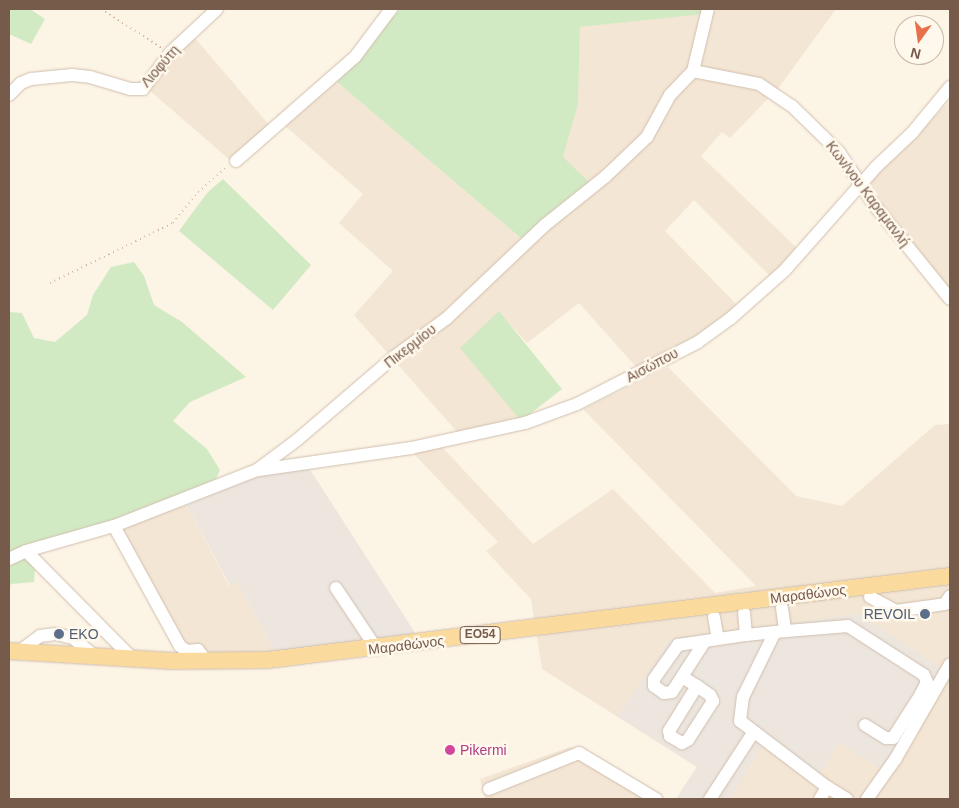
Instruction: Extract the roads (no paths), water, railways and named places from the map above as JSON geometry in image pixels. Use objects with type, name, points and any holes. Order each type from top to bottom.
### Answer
[{"type":"main road","name":"Μαραθώνος","points":[[12,655],[92,654],[207,662],[275,660],[950,576]]},
{"type":"main road","name":"Μαραθώνος","points":[[12,655],[192,673],[269,671],[950,587]]},
{"type":"street","name":"Λιοφύτη","points":[[9,95],[21,83],[72,75],[140,90],[162,68],[170,53],[216,9]]},
{"type":"street","points":[[236,161],[355,56],[391,9]]},
{"type":"street","points":[[693,71],[708,9]]},
{"type":"street","name":"Κων/νου Καραμανλή","points":[[693,71],[771,89],[821,134],[861,184],[875,206],[950,299]]},
{"type":"street","name":"Πικερμίου","points":[[9,559],[26,551],[114,526],[256,470],[447,318],[545,225],[604,177],[647,137],[670,95],[693,71]]},
{"type":"street","name":"Αισώπου","points":[[256,470],[411,448],[525,423],[577,404],[698,342],[731,318],[785,270],[861,184],[912,133],[950,89]]},
{"type":"street","points":[[114,526],[180,646],[187,650],[198,650],[207,662]]},
{"type":"street","points":[[26,551],[133,658]]},
{"type":"street","points":[[336,588],[376,648]]},
{"type":"street","points":[[870,597],[896,611],[945,604],[950,596]]},
{"type":"street","points":[[782,608],[780,631],[742,699],[740,721],[827,787],[847,799]]},
{"type":"street","points":[[744,613],[746,636]]},
{"type":"street","points":[[714,617],[718,640]]},
{"type":"street","points":[[705,641],[670,694],[653,684],[676,646],[705,641],[780,631],[849,627],[924,675],[927,682],[926,696],[896,758],[867,799]]},
{"type":"street","points":[[865,725],[886,738],[893,738],[950,664]]},
{"type":"street","points":[[682,677],[697,686]]},
{"type":"street","points":[[710,799],[753,732]]},
{"type":"street","points":[[489,789],[578,753],[656,799]]},
{"type":"street","points":[[820,799],[827,787]]},
{"type":"place","name":"REVOIL","points":[[925,614]]},
{"type":"place","name":"EKO","points":[[59,634]]},
{"type":"place","name":"Pikermi","points":[[450,750]]}]
